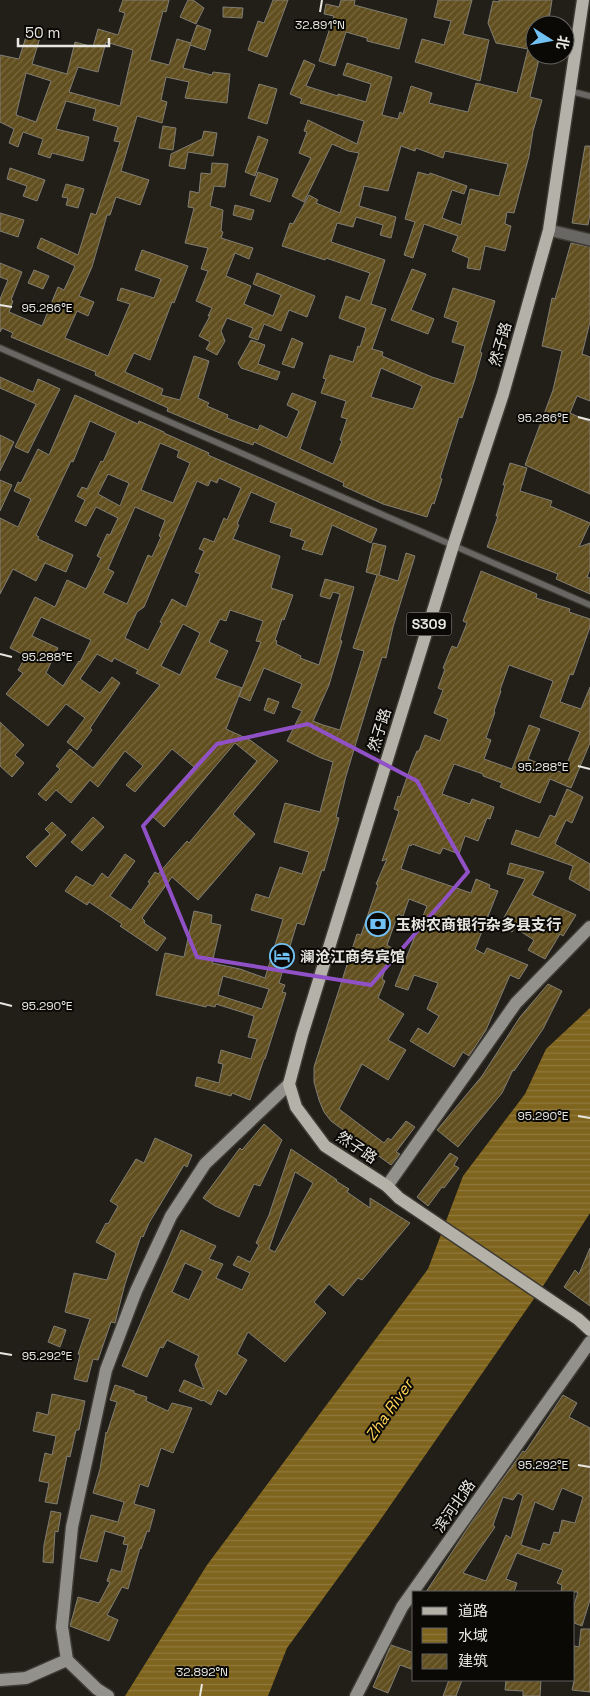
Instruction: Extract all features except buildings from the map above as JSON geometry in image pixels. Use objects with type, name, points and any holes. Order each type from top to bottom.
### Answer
[{"type":"main road","name":"然子路","points":[[583,0],[549,230],[503,394],[453,546],[288,1084],[296,1107],[325,1146],[387,1186],[399,1198],[578,1319],[590,1330]]},
{"type":"street","points":[[549,230],[590,240]]},
{"type":"street","points":[[387,1186],[516,1003],[590,927]]},
{"type":"street","points":[[102,1692],[67,1660],[62,1627],[72,1527],[106,1370],[136,1291],[171,1216],[205,1164],[288,1084]]},
{"type":"street","name":"滨河北路","points":[[413,1591],[590,1342]]},
{"type":"street","name":"滨河北路","points":[[356,1696],[402,1607],[412,1593]]},
{"type":"street","points":[[0,1680],[26,1678],[67,1660]]},
{"type":"lane","points":[[570,91],[590,96]]},
{"type":"lane","points":[[0,348],[590,605]]},
{"type":"highlighted area","points":[[308,724],[417,781],[468,872],[371,985],[197,957],[143,826],[217,744]]},
{"type":"water","name":"Zha River","points":[[590,1008],[590,1213],[547,1280],[376,1526],[287,1648],[268,1696],[125,1696],[207,1565],[428,1269],[463,1176],[525,1094],[546,1049]]},
{"type":"place","name":"玉树农商银行杂多县支行","points":[[378,924]]},
{"type":"place","name":"澜沧江商务宾馆","points":[[282,956]]}]
